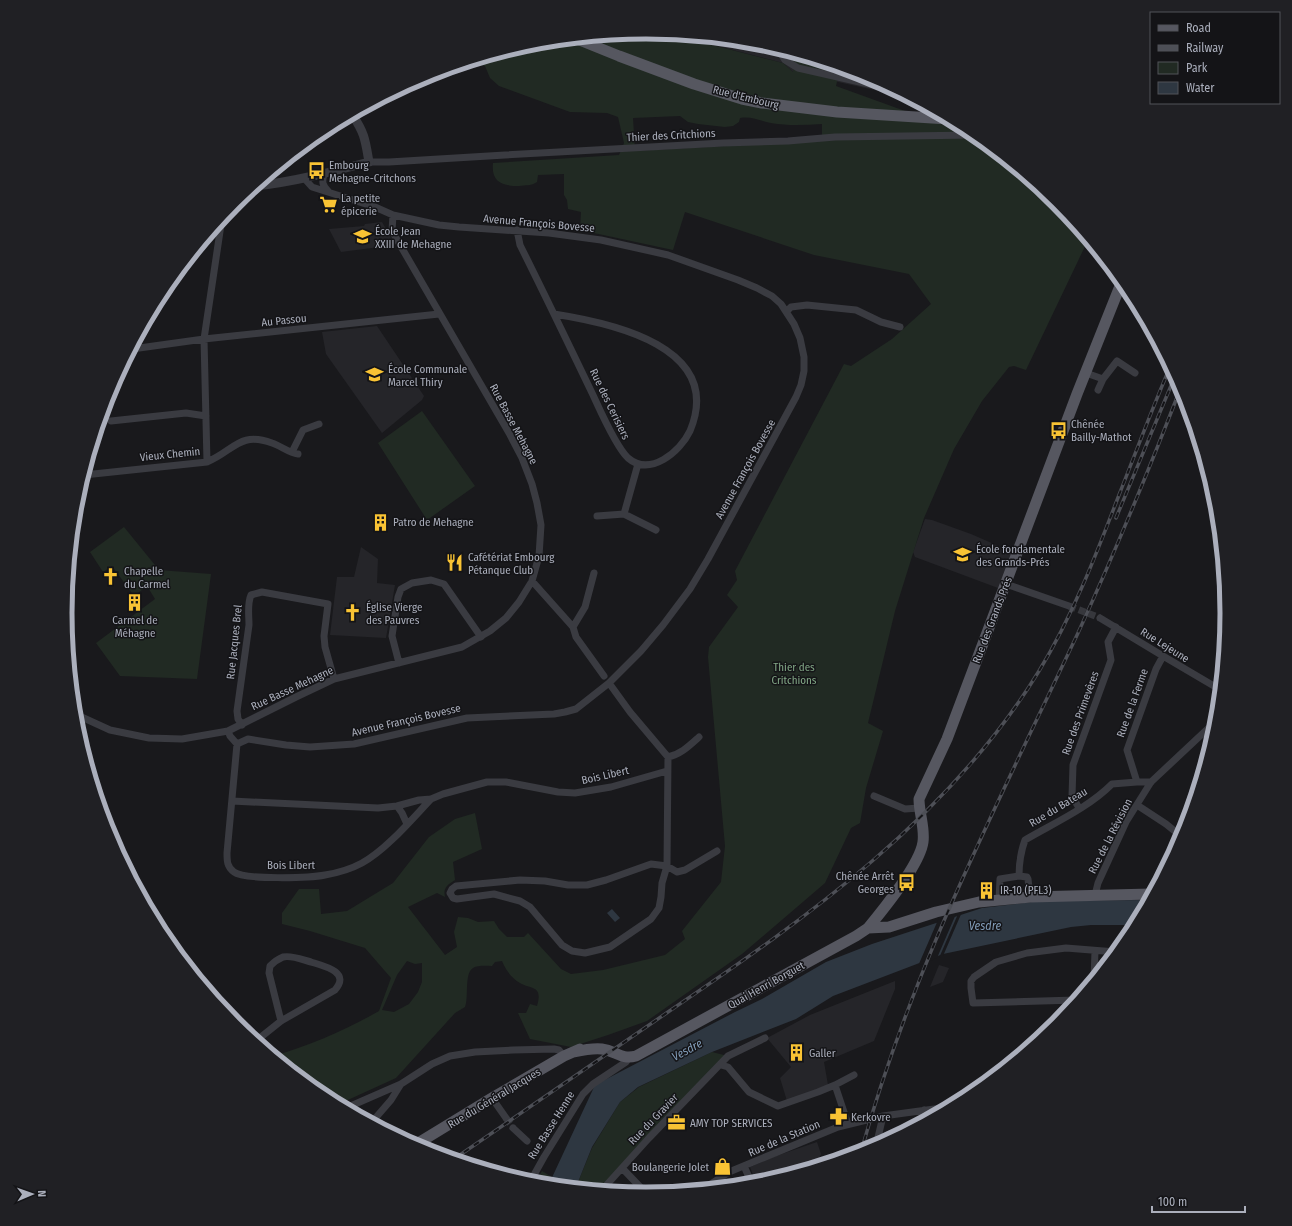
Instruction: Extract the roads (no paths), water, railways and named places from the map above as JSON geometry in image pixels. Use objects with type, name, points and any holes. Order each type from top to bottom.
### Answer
[{"type":"main road","name":"Rue d'Embourg","points":[[585,42],[694,84],[742,99],[762,103],[837,112],[937,118]]},
{"type":"main road","name":"Rue des Grands Prés","points":[[868,928],[901,885],[919,853],[923,842],[923,828],[919,808],[919,799],[947,739],[1119,289]]},
{"type":"main road","name":"Quai Henri Borguet","points":[[644,1051],[849,940],[868,928],[888,927],[971,903],[1030,897],[1146,894]]},
{"type":"main road","points":[[879,915],[882,922],[888,927]]},
{"type":"main road","name":"Rue du Général Jacques","points":[[422,1141],[492,1098],[569,1054],[588,1046],[603,1045],[630,1055],[644,1051]]},
{"type":"street","points":[[782,56],[785,60],[798,68],[868,84]]},
{"type":"street","points":[[264,185],[324,174],[369,162],[366,139],[362,129],[355,118]]},
{"type":"street","name":"Thier des Critchions","points":[[369,162],[723,143],[788,141],[835,137],[964,135]]},
{"type":"street","points":[[324,174],[322,180],[324,187],[328,192]]},
{"type":"street","name":"Avenue François Bovesse","points":[[237,744],[248,739],[310,747],[354,744],[466,718],[565,712],[576,709],[609,683],[641,651],[690,589],[708,559],[796,397],[802,378],[804,356],[800,338],[787,311],[772,296],[738,280],[668,255],[601,240],[517,230],[439,225],[393,215],[312,187],[304,178]]},
{"type":"street","name":"Rue Basse Mehagne","points":[[82,717],[110,730],[149,738],[182,739],[228,731],[334,679],[462,647],[481,637],[506,618],[519,602],[532,581],[539,556],[541,525],[532,484],[522,458],[509,432],[392,231],[393,215]]},
{"type":"street","points":[[207,462],[204,339],[221,228]]},
{"type":"street","name":"Rue des Cerisiers","points":[[517,230],[520,245],[622,452],[629,459],[638,464]]},
{"type":"street","points":[[787,311],[791,307],[807,305],[856,310],[881,322],[900,327]]},
{"type":"street","name":"Au Passou","points":[[137,348],[204,339],[439,314]]},
{"type":"street","points":[[554,314],[576,317],[609,326],[641,336],[658,344],[672,354],[684,366],[693,382],[696,395],[696,407],[687,437],[676,451],[658,463],[638,464],[624,514]]},
{"type":"street","points":[[1098,390],[1103,379],[1117,361],[1135,373]]},
{"type":"street","points":[[1086,373],[1103,379]]},
{"type":"street","points":[[111,421],[186,413],[206,416]]},
{"type":"street","name":"Vieux Chemin","points":[[89,474],[207,462],[234,445],[249,439],[259,439],[273,443],[295,453],[303,430],[319,424]]},
{"type":"street","points":[[597,516],[624,514],[656,530]]},
{"type":"street","points":[[573,627],[585,607],[594,573]]},
{"type":"street","points":[[399,663],[392,636],[398,597],[401,589],[412,583],[431,580],[444,584],[481,637]]},
{"type":"street","points":[[532,581],[573,627],[576,637],[604,676]]},
{"type":"street","points":[[1006,584],[1069,606]]},
{"type":"street","name":"Rue Jacques Brel","points":[[242,725],[238,718],[237,711],[248,626],[249,600],[251,595],[262,592],[328,604],[324,647],[334,679]]},
{"type":"street","name":"Rue Lejeune","points":[[1100,618],[1215,686]]},
{"type":"street","name":"Rue des Primevères","points":[[1080,808],[1072,796],[1073,765],[1111,660],[1108,642],[1116,627]]},
{"type":"street","name":"Rue de la Ferme","points":[[1137,782],[1127,750],[1156,669],[1163,656]]},
{"type":"street","points":[[609,683],[630,712],[668,757],[667,866],[662,883],[662,897],[659,908],[651,919],[610,947],[585,953],[572,951],[562,945],[530,908],[520,901],[494,894],[457,899],[453,898],[450,893],[456,886],[520,880],[587,884],[606,880],[651,864],[667,866],[677,872],[685,870],[717,851]]},
{"type":"street","name":"Rue de la Révision","points":[[1095,895],[1098,883],[1126,822],[1151,782],[1208,728]]},
{"type":"street","points":[[228,731],[230,736],[237,744]]},
{"type":"street","points":[[668,757],[676,755],[686,749],[699,737]]},
{"type":"street","name":"Bois Libert","points":[[237,744],[227,854],[227,864],[235,873],[248,876],[303,878],[326,875],[345,870],[375,854],[387,844],[431,799]]},
{"type":"street","name":"Bois Libert","points":[[232,801],[378,808],[431,799],[443,794],[488,782],[506,782],[558,792],[581,792],[611,787],[667,771]]},
{"type":"street","points":[[1137,782],[1151,782]]},
{"type":"street","name":"Rue du Bateau","points":[[1019,876],[1022,846],[1025,840],[1080,808],[1103,793],[1112,784],[1137,782]]},
{"type":"street","points":[[874,796],[906,809],[919,808]]},
{"type":"street","points":[[1137,804],[1176,832]]},
{"type":"street","points":[[396,806],[402,813],[407,824]]},
{"type":"street","points":[[999,900],[1000,879],[1019,876],[1027,877],[1030,897]]},
{"type":"street","points":[[1069,1000],[973,1004],[971,988],[972,981],[974,977],[996,962],[1027,953],[1066,948],[1109,952]]},
{"type":"street","points":[[1095,970],[1096,951]]},
{"type":"street","points":[[260,1038],[281,1021],[335,990],[339,986],[340,980],[338,973],[331,968],[290,956],[283,957],[270,966],[269,972],[277,1010],[281,1021]]},
{"type":"street","name":"Rue du Gravier","points":[[606,1186],[649,1138],[721,1066],[728,1056],[765,1038]]},
{"type":"street","points":[[352,1105],[401,1084],[432,1064],[450,1056],[513,1050],[554,1049],[569,1054]]},
{"type":"street","name":"Rue Basse Henne","points":[[533,1176],[583,1094],[593,1084],[626,1062],[630,1055]]},
{"type":"street","points":[[721,1066],[728,1067],[749,1092],[778,1106],[835,1085],[854,1075]]},
{"type":"street","points":[[375,1119],[391,1100],[401,1084]]},
{"type":"street","points":[[835,1085],[848,1124]]},
{"type":"street","points":[[492,1098],[506,1118]]},
{"type":"street","name":"Rue de la Station","points":[[713,1183],[729,1172],[848,1124],[883,1116],[935,1109]]},
{"type":"street","points":[[924,1110],[926,1114]]},
{"type":"street","points":[[878,1138],[883,1116]]},
{"type":"street","name":"Rue Basse Henne","points":[[513,1128],[527,1141]]},
{"type":"street","points":[[744,1166],[749,1177]]},
{"type":"street","points":[[622,1168],[640,1187]]},
{"type":"water","name":"Vesdre","points":[[1143,900],[1127,925],[1091,925],[1071,927],[943,954],[833,996],[796,1019],[712,1052],[638,1087],[620,1102],[592,1147],[578,1183],[551,1179],[595,1085],[762,999],[826,962],[872,944],[982,908],[1040,901]]},
{"type":"water","points":[[612,909],[620,918],[615,922],[607,913]]},
{"type":"tunnel","points":[[1069,606],[1100,618]]},
{"type":"tunnel","points":[[506,1118],[513,1128]]},
{"type":"railway","points":[[458,1156],[772,940],[872,861],[919,818],[963,773],[1003,724],[1039,671],[1063,628],[1093,562],[1167,373]]},
{"type":"railway","points":[[1116,518],[1172,384]]},
{"type":"railway","points":[[863,1144],[881,1084],[905,1018],[958,888],[1092,603],[1157,449],[1177,396]]},
{"type":"place","name":"Embourg Mehagne-Critchons","points":[[316,171]]},
{"type":"place","name":"La petite épicerie","points":[[328,204]]},
{"type":"place","name":"École Jean XXIII de Mehagne","points":[[362,237]]},
{"type":"place","name":"École Communale Marcel Thiry","points":[[375,375]]},
{"type":"place","name":"Chênée Bailly-Mathot","points":[[1058,430]]},
{"type":"place","name":"Patro de Mehagne","points":[[380,522]]},
{"type":"place","name":"École fondamentale des Grands-Prés","points":[[963,555]]},
{"type":"place","name":"Cafétériat Embourg Pétanque Club","points":[[455,563]]},
{"type":"place","name":"Chapelle du Carmel","points":[[111,577]]},
{"type":"place","name":"Carmel de Méhagne","points":[[135,602]]},
{"type":"place","name":"Église Vierge des Pauvres","points":[[353,613]]},
{"type":"place","name":"Chênée Arrêt Georges","points":[[907,882]]},
{"type":"place","name":"IR-10 (PFL3)","points":[[987,890]]},
{"type":"place","name":"Galler","points":[[796,1053]]},
{"type":"place","name":"Kerkovre","points":[[838,1117]]},
{"type":"place","name":"AMY TOP SERVICES","points":[[677,1123]]},
{"type":"place","name":"Boulangerie Jolet","points":[[722,1167]]}]
